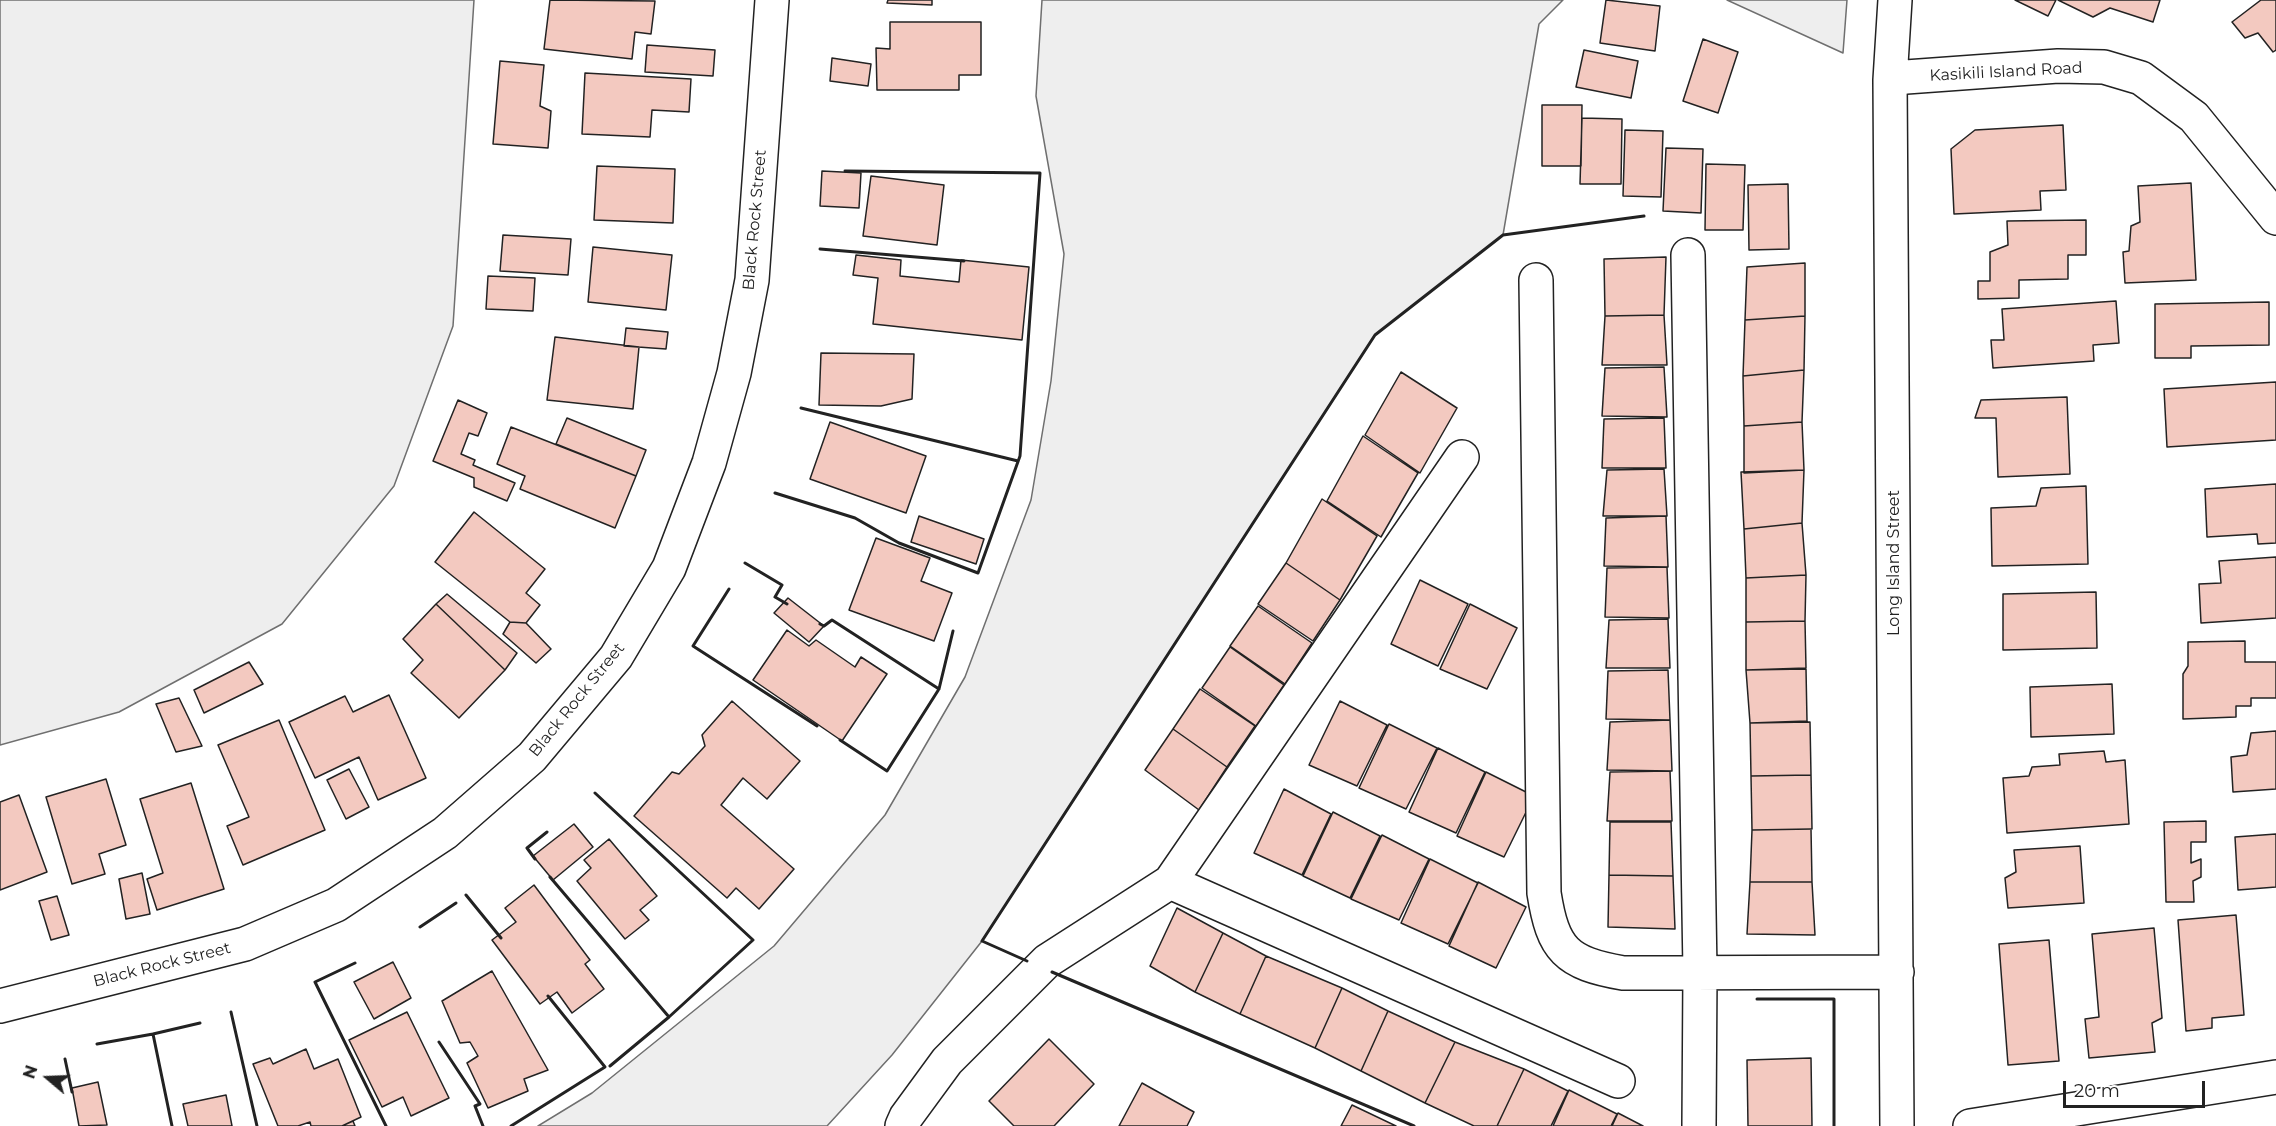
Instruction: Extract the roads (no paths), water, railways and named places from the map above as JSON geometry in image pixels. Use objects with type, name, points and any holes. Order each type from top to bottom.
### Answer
[{"type":"street","name":"Black Rock Street","points":[[0,1006],[245,944],[336,905],[445,833],[532,757],[616,657],[669,568],[709,463],[734,373],[753,280],[772,0]]},
{"type":"street","name":"Long Island Street","points":[[1895,0],[1890,80],[1897,1126]]},
{"type":"street","name":"Kasikili Island Road","points":[[1890,80],[2058,66],[2104,67],[2141,78],[2194,117],[2276,218]]},
{"type":"street","points":[[1688,255],[1700,971],[1699,1126]]},
{"type":"street","points":[[1536,280],[1544,893],[1549,925],[1564,951],[1592,967],[1623,973],[1897,972]]},
{"type":"street","points":[[902,1126],[947,1061],[1047,962],[1170,882],[1462,457]]},
{"type":"street","points":[[1170,882],[1617,1081]]},
{"type":"street","points":[[1970,1126],[2276,1077]]}]
